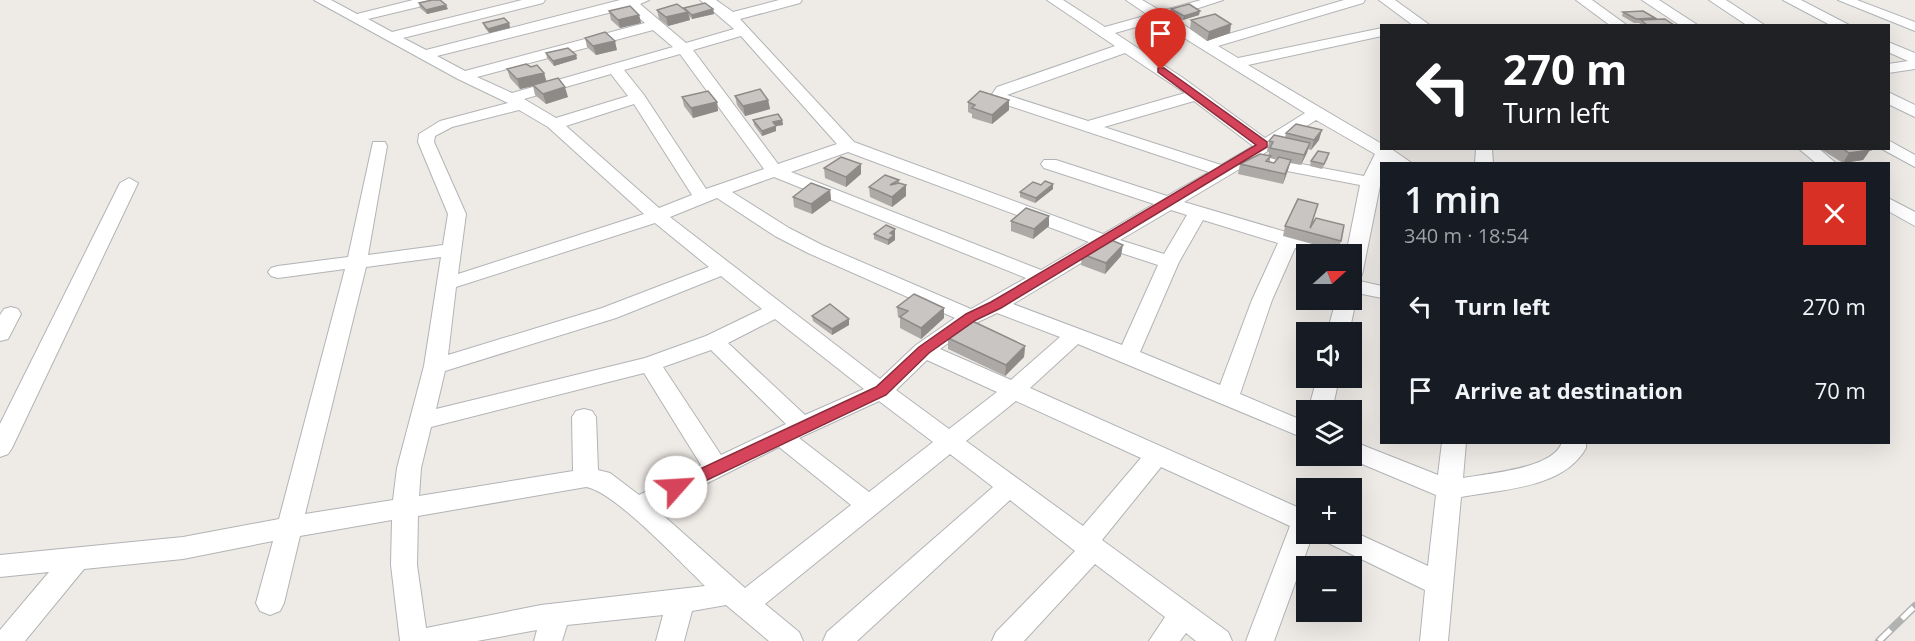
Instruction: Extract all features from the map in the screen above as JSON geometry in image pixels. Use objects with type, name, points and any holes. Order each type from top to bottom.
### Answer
[{"type":"street","points":[[324,0],[463,76],[517,101],[554,124],[657,216],[881,391],[1218,641]]},
{"type":"street","points":[[356,18],[430,0]]},
{"type":"street","points":[[391,38],[540,0],[564,19]]},
{"type":"street","points":[[707,0],[731,17],[848,146],[1104,241],[1169,262]]},
{"type":"street","points":[[731,17],[762,4],[795,0]]},
{"type":"street","points":[[1054,0],[1196,94],[1263,145]]},
{"type":"street","points":[[1133,0],[1380,150]]},
{"type":"street","points":[[1104,32],[1216,0]]},
{"type":"street","points":[[1207,45],[1358,0]]},
{"type":"street","points":[[1386,0],[1418,24]]},
{"type":"street","points":[[1583,0],[1618,24]]},
{"type":"street","points":[[1649,0],[1689,24]]},
{"type":"street","points":[[1716,0],[1756,24]]},
{"type":"street","points":[[1790,0],[1840,24]]},
{"type":"street","points":[[1845,0],[1915,27]]},
{"type":"street","points":[[424,55],[634,1],[654,25],[684,49],[774,171],[1041,277]]},
{"type":"street","points":[[463,76],[654,25]]},
{"type":"street","points":[[414,641],[404,565],[405,508],[409,468],[435,366],[457,214],[426,142],[427,134],[446,124],[613,67],[744,31]]},
{"type":"street","points":[[1236,63],[1380,32]]},
{"type":"street","points":[[1127,47],[998,94],[998,98],[1223,171]]},
{"type":"street","points":[[1890,47],[1915,59]]},
{"type":"street","points":[[1890,69],[1915,65]]},
{"type":"street","points":[[613,67],[710,194],[815,249],[971,317]]},
{"type":"street","points":[[1085,127],[1196,94]]},
{"type":"street","points":[[554,124],[638,98]]},
{"type":"street","points":[[1890,98],[1915,112]]},
{"type":"street","points":[[637,507],[792,431],[881,391],[924,350],[971,317],[996,305],[1245,158],[1316,113]]},
{"type":"street","points":[[270,603],[357,262],[379,146]]},
{"type":"street","points":[[446,284],[603,235],[710,194],[848,146]]},
{"type":"street","points":[[1890,147],[1915,162]]},
{"type":"street","points":[[1381,150],[1402,162]]},
{"type":"street","points":[[1809,150],[1826,162]]},
{"type":"street","points":[[1355,244],[1370,182],[1384,152]]},
{"type":"street","points":[[1245,158],[1370,182]]},
{"type":"street","points":[[1050,164],[1170,201],[1197,214],[1296,244]]},
{"type":"street","points":[[0,448],[129,183]]},
{"type":"street","points":[[1890,204],[1915,220]]},
{"type":"street","points":[[1128,355],[1169,262],[1197,214]]},
{"type":"street","points":[[1227,398],[1262,300],[1288,242]]},
{"type":"street","points":[[278,272],[451,250]]},
{"type":"street","points":[[435,366],[609,313],[724,268]]},
{"type":"street","points":[[1362,288],[1380,292]]},
{"type":"street","points":[[996,305],[1128,355],[1296,427]]},
{"type":"street","points":[[421,421],[650,364],[714,341],[777,310]]},
{"type":"street","points":[[0,334],[11,314]]},
{"type":"street","points":[[423,641],[490,624],[552,628],[614,607],[738,597],[868,505],[1014,391],[1076,334]]},
{"type":"street","points":[[714,341],[792,431],[868,505]]},
{"type":"street","points":[[924,350],[1156,456],[1296,517]]},
{"type":"street","points":[[650,364],[716,468]]},
{"type":"street","points":[[584,417],[586,478]]},
{"type":"street","points":[[1434,641],[1454,444]]},
{"type":"street","points":[[1362,454],[1450,490],[1537,473],[1558,465],[1574,448],[1574,444]]},
{"type":"street","points":[[1006,641],[1088,546],[1156,456]]},
{"type":"street","points":[[0,566],[183,548],[290,527],[586,478],[601,480],[637,507],[789,641]]},
{"type":"street","points":[[837,641],[1009,487]]},
{"type":"street","points":[[1260,641],[1297,544]]},
{"type":"street","points":[[1354,544],[1440,584]]},
{"type":"street","points":[[8,641],[76,559]]},
{"type":"street","points":[[670,641],[681,602]]},
{"type":"street","points":[[1163,641],[1184,615]]},
{"type":"building","points":[[440,0],[446,5],[426,10],[419,3]]},
{"type":"building","points":[[705,3],[713,9],[692,15],[684,8]]},
{"type":"building","points":[[677,4],[688,12],[666,17],[657,10]]},
{"type":"building","points":[[1189,4],[1200,11],[1184,16],[1171,9]]},
{"type":"building","points":[[630,6],[639,15],[618,20],[609,11]]},
{"type":"building","points":[[1643,11],[1655,18],[1636,19],[1623,12]]},
{"type":"building","points":[[1215,14],[1231,24],[1209,32],[1191,20]]},
{"type":"building","points":[[504,18],[509,23],[488,29],[483,23]]},
{"type":"building","points":[[1665,19],[1672,24],[1646,24],[1641,20]]},
{"type":"building","points":[[605,32],[615,41],[593,46],[585,38]]},
{"type":"building","points":[[568,48],[576,55],[553,61],[546,53]]},
{"type":"building","points":[[526,64],[531,67],[537,65],[544,73],[517,79],[507,69]]},
{"type":"building","points":[[558,78],[565,87],[543,94],[533,85]]},
{"type":"building","points":[[760,89],[768,100],[743,106],[735,96]]},
{"type":"building","points":[[708,91],[717,102],[691,108],[682,97]]},
{"type":"building","points":[[980,91],[1009,100],[992,115],[972,108],[975,105],[968,102]]},
{"type":"building","points":[[778,114],[782,120],[773,122],[776,126],[762,131],[753,120]]},
{"type":"building","points":[[1296,124],[1322,130],[1314,140],[1286,133]]},
{"type":"building","points":[[1274,135],[1310,143],[1304,155],[1270,148],[1273,142],[1269,141]]},
{"type":"building","points":[[1845,150],[1870,150],[1849,153]]},
{"type":"building","points":[[1318,151],[1329,153],[1324,164],[1311,161]]},
{"type":"building","points":[[1260,154],[1271,156],[1266,161],[1274,163],[1279,157],[1291,160],[1285,174],[1240,164]]},
{"type":"building","points":[[841,157],[861,164],[846,177],[824,168]]},
{"type":"building","points":[[885,175],[899,180],[890,185],[899,183],[906,185],[892,197],[869,187]]},
{"type":"building","points":[[1045,181],[1053,184],[1036,198],[1020,192],[1033,182],[1041,185]]},
{"type":"building","points":[[811,183],[830,190],[811,204],[793,197]]},
{"type":"building","points":[[1298,199],[1318,204],[1310,228],[1316,218],[1344,225],[1341,241],[1285,226]]},
{"type":"building","points":[[1026,208],[1049,216],[1034,229],[1011,221]]},
{"type":"building","points":[[886,225],[895,229],[890,233],[894,235],[888,240],[874,234]]},
{"type":"building","points":[[1109,239],[1123,245],[1106,263],[1082,254]]},
{"type":"building","points":[[914,294],[944,308],[921,328],[900,317],[908,311],[897,307]]},
{"type":"building","points":[[830,304],[849,319],[832,329],[812,316]]},
{"type":"building","points":[[966,318],[1025,346],[1006,365],[948,338]]},
{"type":"railway","points":[[1879,641],[1915,606]]},
{"type":"route","points":[[676,487],[881,391],[924,350],[971,317],[996,305],[1245,158],[1263,145],[1161,70]]}]
